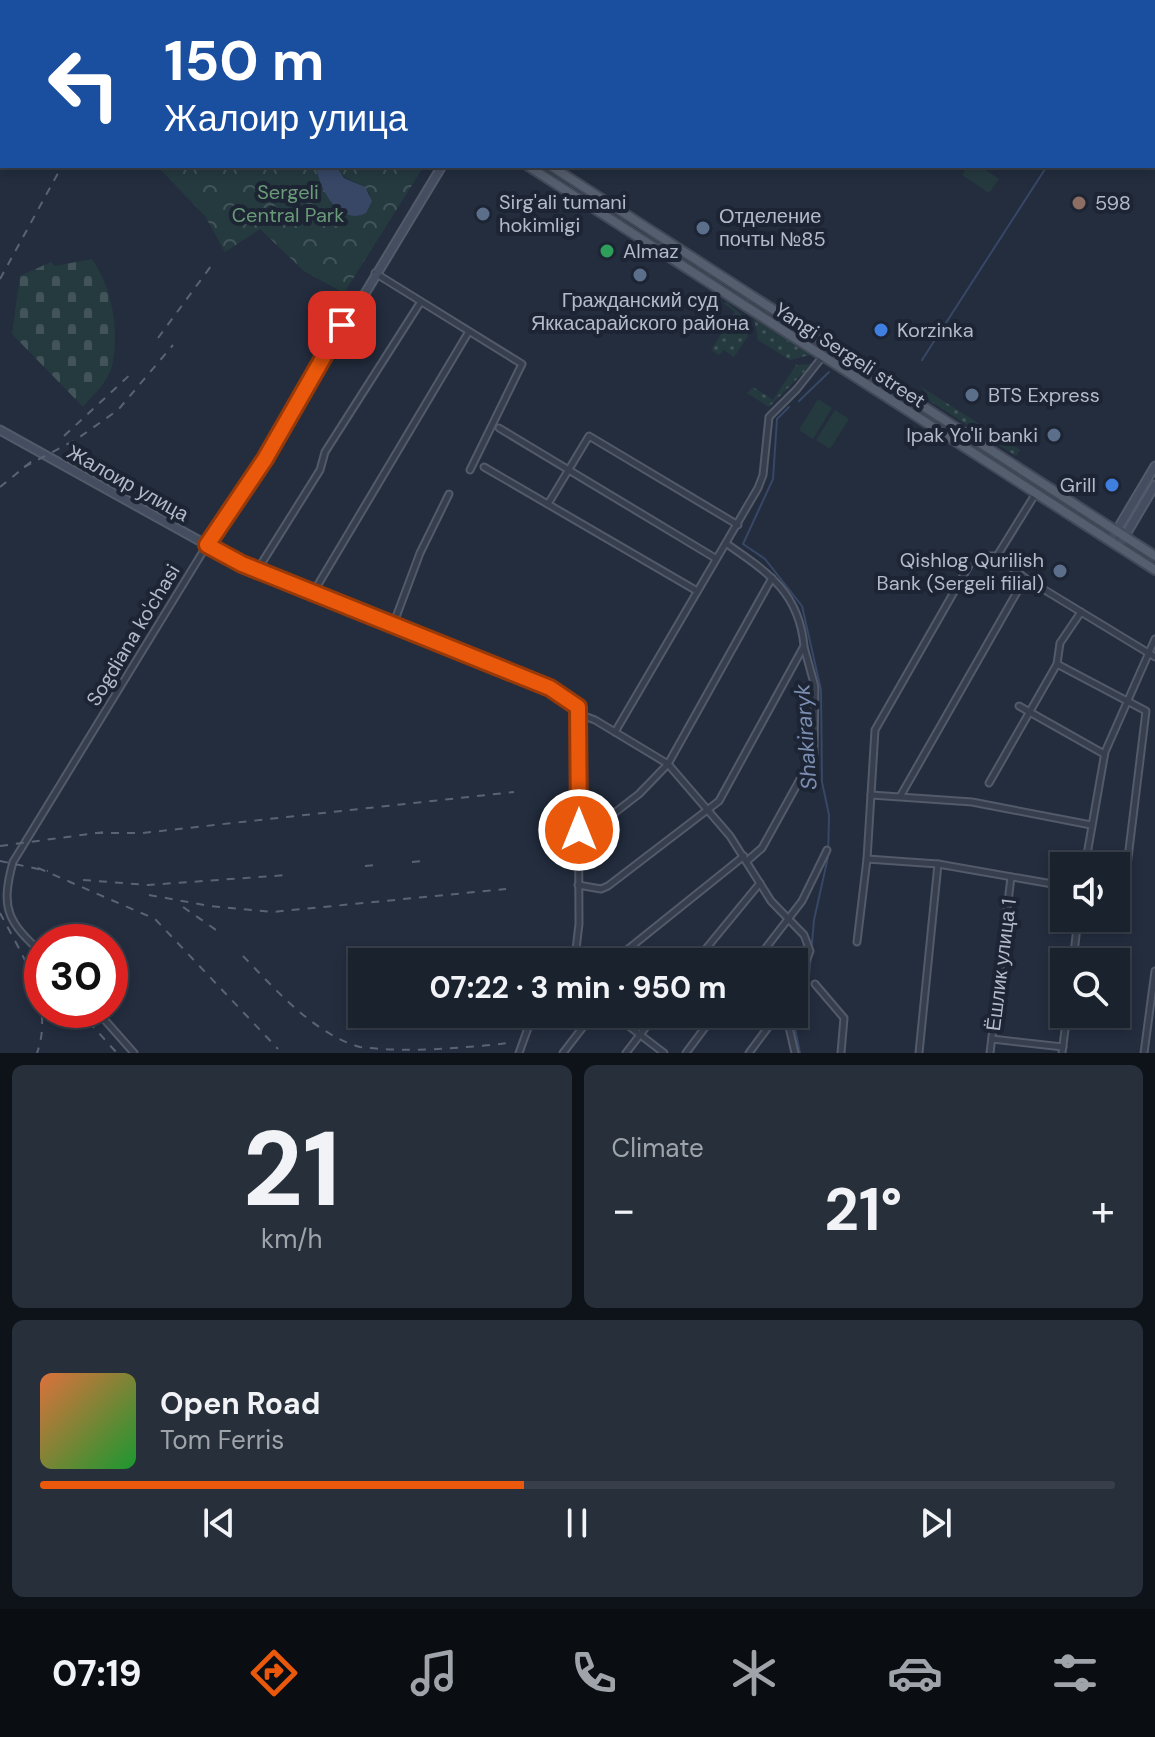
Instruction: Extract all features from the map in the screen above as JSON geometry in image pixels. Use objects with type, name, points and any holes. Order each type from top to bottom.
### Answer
[{"type":"main road","name":"Yangi Sergeli street","points":[[531,168],[1155,570]]},
{"type":"main road","name":"Yangi Sergeli street","points":[[554,168],[1155,556]]},
{"type":"main road","points":[[631,232],[638,222]]},
{"type":"main road","points":[[726,294],[733,284]]},
{"type":"main road","points":[[866,384],[872,373]]},
{"type":"street","name":"Sogdiana ko'chasi","points":[[24,937],[12,926],[6,894],[13,862],[207,545],[265,459],[375,272],[441,168]]},
{"type":"street","points":[[375,272],[420,303],[522,364],[470,470]]},
{"type":"street","points":[[258,569],[320,470],[325,452],[420,303]]},
{"type":"street","points":[[313,593],[468,333]]},
{"type":"street","points":[[615,732],[715,558],[738,525],[763,475],[769,417],[797,389],[823,356]]},
{"type":"street","points":[[499,428],[715,558]]},
{"type":"street","name":"Жалоир улица","points":[[0,430],[207,545],[258,569],[550,688],[578,707],[579,714],[668,764],[746,858],[760,883],[788,919],[804,935],[810,951],[808,956]]},
{"type":"street","points":[[548,504],[589,436],[738,525]]},
{"type":"street","points":[[1115,543],[1155,466]]},
{"type":"street","points":[[484,467],[697,591]]},
{"type":"street","points":[[1120,534],[1155,485]]},
{"type":"street","points":[[997,556],[1036,493]]},
{"type":"street","points":[[393,625],[420,553],[449,494]]},
{"type":"street","points":[[630,948],[762,848],[814,754],[815,687],[797,609],[772,578],[727,544]]},
{"type":"street","points":[[857,942],[867,859],[875,730],[963,574],[979,558],[997,556],[1025,578],[1155,657]]},
{"type":"street","points":[[604,821],[639,794],[668,764],[772,578]]},
{"type":"street","points":[[901,795],[1025,578]]},
{"type":"street","points":[[989,783],[1057,664],[1060,643],[1081,612]]},
{"type":"street","points":[[1087,852],[1104,754],[1155,639]]},
{"type":"street","points":[[578,885],[601,889],[608,886],[719,801],[804,646]]},
{"type":"street","points":[[1057,664],[1146,711],[1129,852]]},
{"type":"street","points":[[1019,706],[1104,754]]},
{"type":"street","points":[[574,948],[578,885],[579,714]]},
{"type":"street","points":[[871,795],[972,802],[1091,825]]},
{"type":"street","points":[[766,948],[802,901],[827,850]]},
{"type":"street","points":[[867,859],[938,864],[1050,884]]},
{"type":"street","points":[[919,1053],[938,864]]},
{"type":"street","name":"Ёшлик улица 1","points":[[990,1053],[1011,877]]},
{"type":"street","points":[[707,948],[760,883]]},
{"type":"street","points":[[1144,1053],[1155,971]]},
{"type":"street","points":[[815,984],[844,1018],[841,1053]]},
{"type":"street","points":[[112,1028],[134,1053]]},
{"type":"street","points":[[519,1053],[528,1028]]},
{"type":"street","points":[[563,1053],[582,1028]]},
{"type":"street","points":[[631,1028],[664,1053]]},
{"type":"street","points":[[626,1053],[645,1028]]},
{"type":"street","points":[[686,1053],[705,1028]]},
{"type":"street","points":[[749,1053],[768,1028]]},
{"type":"street","points":[[789,1028],[795,1053]]},
{"type":"street","points":[[992,1039],[1062,1050],[1065,1028]]},
{"type":"green space","name":"Sergeli Central Park","points":[[159,168],[317,168],[329,199],[351,216],[370,194],[337,168],[423,168],[344,293],[304,271],[260,229],[225,252],[205,216]]},
{"type":"green space","points":[[537,168],[542,168],[633,226],[631,228]]},
{"type":"green space","points":[[967,168],[983,168],[999,179],[989,193],[962,175]]},
{"type":"green space","points":[[646,233],[722,283],[721,286],[644,236]]},
{"type":"green space","points":[[92,259],[109,296],[115,339],[112,366],[107,377],[83,407],[12,334],[20,276],[51,262],[55,266]]},
{"type":"green space","points":[[736,291],[859,371],[857,373],[734,294]]},
{"type":"green space","points":[[727,302],[745,318],[748,336],[734,357],[724,350],[719,355],[711,350],[735,312],[723,303]]},
{"type":"green space","points":[[754,319],[810,355],[790,360],[758,340]]},
{"type":"green space","points":[[812,364],[769,407],[747,393],[753,387],[773,400],[796,365]]},
{"type":"green space","points":[[878,383],[1105,529],[1103,532],[876,385]]},
{"type":"green space","points":[[920,386],[1020,450],[1016,456],[925,398],[927,394]]},
{"type":"green space","points":[[818,399],[832,408],[813,439],[799,430]]},
{"type":"green space","points":[[835,410],[849,419],[830,449],[816,440]]},
{"type":"water","points":[[316,168],[337,168],[344,178],[365,187],[372,201],[366,213],[347,215],[339,210],[326,194]]},
{"type":"waterway","name":"Shakiraryk","points":[[922,360],[1046,168]]},
{"type":"waterway","name":"Shakiraryk","points":[[799,401],[829,372]]},
{"type":"waterway","name":"Shakiraryk","points":[[789,407],[777,419],[773,479],[743,544],[765,559],[802,606],[821,690],[822,782],[829,815],[828,857],[814,920],[808,979]]},
{"type":"waterway","name":"Shakiraryk","points":[[795,1028],[800,1053]]},
{"type":"railway","points":[[0,279],[61,168]]},
{"type":"railway","points":[[158,338],[214,262]]},
{"type":"railway","points":[[24,467],[77,439],[118,410],[173,345]]},
{"type":"railway","points":[[64,436],[134,371]]},
{"type":"railway","points":[[0,487],[32,461]]},
{"type":"railway","points":[[95,833],[142,833],[514,792]]},
{"type":"railway","points":[[0,846],[104,832]]},
{"type":"railway","points":[[0,861],[48,871]]},
{"type":"railway","points":[[412,862],[423,861]]},
{"type":"railway","points":[[365,866],[375,865]]},
{"type":"railway","points":[[38,868],[155,919],[278,1049]]},
{"type":"railway","points":[[83,880],[148,885],[287,875]]},
{"type":"railway","points":[[149,895],[210,906],[272,912],[506,889]]},
{"type":"railway","points":[[183,907],[219,932]]},
{"type":"railway","points":[[0,913],[34,980],[39,998],[42,1016],[37,1053]]},
{"type":"railway","points":[[243,956],[311,1021],[343,1041],[360,1047],[415,1050],[509,1043]]},
{"type":"railway","points":[[94,1028],[117,1053]]},
{"type":"place","name":"598","points":[[1079,203]]},
{"type":"place","name":"Sirg'ali tumani hokimligi","points":[[483,214]]},
{"type":"place","name":"Отделение почты №85","points":[[703,228]]},
{"type":"place","name":"Almaz","points":[[607,251]]},
{"type":"place","name":"Гражданский суд Яккасарайского района","points":[[640,275]]},
{"type":"place","name":"Korzinka","points":[[881,330]]},
{"type":"place","name":"BTS Express","points":[[972,395]]},
{"type":"place","name":"Ipak Yo'li banki","points":[[1054,435]]},
{"type":"place","name":"Grill","points":[[1112,485]]},
{"type":"place","name":"Qishlog Qurilish Bank (Sergeli filial)","points":[[1060,571]]},
{"type":"route","points":[[342,325],[265,459],[207,545],[242,564],[550,688],[578,707],[579,830]]}]
